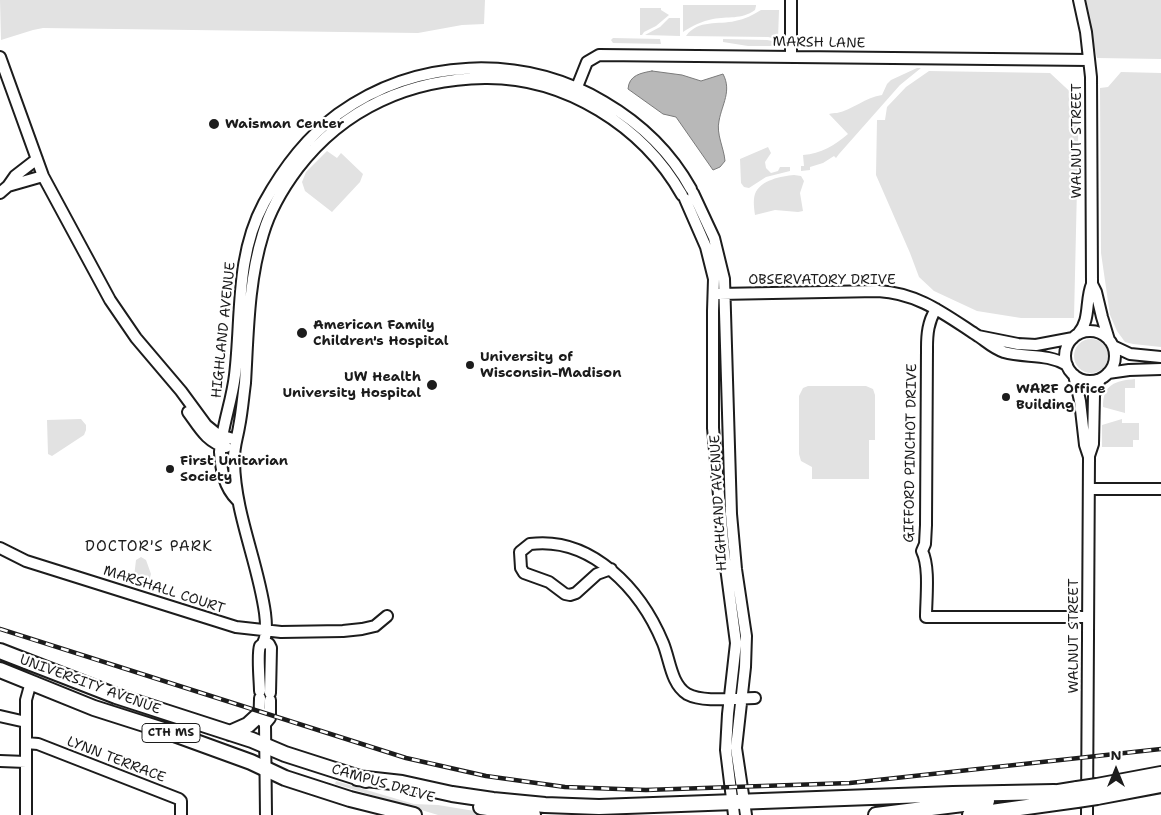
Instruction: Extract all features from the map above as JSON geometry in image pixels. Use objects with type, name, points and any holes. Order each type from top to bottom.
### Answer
[{"type":"main road","name":"UNIVERSITY AVENUE","points":[[0,652],[116,696],[266,746]]},
{"type":"main road","name":"UNIVERSITY AVENUE","points":[[0,670],[94,708],[163,730],[251,762],[285,778],[350,799]]},
{"type":"main road","points":[[31,682],[34,677],[40,675],[95,695],[116,696]]},
{"type":"main road","points":[[230,733],[262,719]]},
{"type":"main road","name":"CAMPUS DRIVE","points":[[266,746],[357,778],[414,795],[532,815]]},
{"type":"main road","points":[[1097,792],[1161,774]]},
{"type":"main road","points":[[357,778],[402,782],[452,794],[493,800],[545,805],[599,807],[739,809],[953,794],[1054,792],[1077,795]]},
{"type":"main road","points":[[970,815],[1077,795],[1161,785]]},
{"type":"main road","points":[[876,815],[1054,792]]},
{"type":"main road","points":[[350,799],[379,815]]},
{"type":"main road","name":"CAMPUS DRIVE","points":[[350,799],[414,815]]},
{"type":"street","points":[[791,56],[792,0]]},
{"type":"street","name":"WALNUT STREET","points":[[1079,0],[1086,32],[1092,110],[1092,284],[1111,343]]},
{"type":"street","name":"MARSH LANE","points":[[575,92],[587,62],[599,55],[1089,60]]},
{"type":"street","points":[[0,57],[43,176],[110,300],[136,338],[182,391],[212,432],[222,441],[236,443]]},
{"type":"street","name":"HIGHLAND AVENUE","points":[[237,500],[230,493],[222,472],[222,441],[235,374],[240,282],[252,230],[264,203],[275,184],[313,135],[338,114],[373,93],[412,78],[437,72],[478,68],[511,70],[546,77],[623,113],[646,132],[672,159],[688,194],[714,238],[724,279],[731,514],[736,569],[746,636],[746,660],[736,748],[739,809]]},
{"type":"street","name":"HIGHLAND AVENUE","points":[[237,500],[234,464],[243,403],[252,280],[263,232],[273,208],[283,189],[305,159],[322,141],[349,118],[397,94],[434,83],[460,79],[507,79],[575,92]]},
{"type":"street","points":[[4,190],[15,176],[37,159]]},
{"type":"street","points":[[4,190],[43,176]]},
{"type":"street","name":"HIGHLAND AVENUE","points":[[688,194],[711,263],[714,279],[713,428],[724,552],[736,643],[726,750],[739,809]]},
{"type":"street","name":"WALNUT STREET","points":[[1075,336],[1082,330],[1086,317],[1088,292],[1092,284]]},
{"type":"street","name":"OBSERVATORY DRIVE","points":[[714,294],[891,292],[912,297],[936,309],[978,336],[988,345],[1003,351],[1051,357],[1067,365]]},
{"type":"street","name":"GIFFORD PINCHOT DRIVE","points":[[936,309],[931,317],[928,330],[926,525],[925,544],[922,551],[926,566],[926,617],[1088,617]]},
{"type":"street","points":[[1161,357],[1130,354],[1111,343],[1102,334],[1094,332],[1086,332],[1075,336],[1067,346],[1065,356],[1067,365],[1074,375],[1082,380],[1091,381],[1129,370],[1161,369]]},
{"type":"street","name":"OBSERVATORY DRIVE","points":[[978,336],[1012,343],[1036,345],[1075,336]]},
{"type":"street","points":[[1104,376],[1115,360],[1111,343]]},
{"type":"street","name":"WALNUT STREET","points":[[1074,375],[1080,400],[1085,445],[1089,457]]},
{"type":"street","name":"WALNUT STREET","points":[[1087,815],[1089,457],[1093,444],[1094,395],[1104,376]]},
{"type":"street","points":[[1089,489],[1161,489]]},
{"type":"street","points":[[237,500],[256,570],[265,613],[265,642],[260,648],[265,696],[262,719],[266,746],[266,815]]},
{"type":"street","points":[[610,570],[597,574],[576,593],[570,595],[565,594],[549,582],[524,573],[520,568],[520,552],[530,544],[560,545],[574,548],[596,558],[610,570],[629,589],[658,632],[680,688],[698,698],[755,698]]},
{"type":"street","name":"MARSHALL COURT","points":[[0,548],[26,561],[226,625],[300,632],[362,629],[375,626],[387,616]]},
{"type":"street","points":[[26,815],[26,700],[31,682]]},
{"type":"street","points":[[0,716],[26,722]]},
{"type":"street","name":"LYNN TERRACE","points":[[26,744],[38,744],[179,799],[181,801],[181,815]]},
{"type":"street","points":[[0,761],[26,762]]},
{"type":"shaded area","points":[[0,0],[485,0],[484,24],[462,25],[418,33],[43,28],[1,40]]},
{"type":"shaded area","points":[[1084,0],[1161,0],[1161,59],[1097,58]]},
{"type":"shaded area","points":[[683,5],[756,6],[755,10],[745,15],[709,20],[683,32]]},
{"type":"shaded area","points":[[640,8],[661,8],[661,10],[669,15],[656,26],[640,35]]},
{"type":"shaded area","points":[[761,10],[779,10],[778,39],[768,37],[686,36],[696,27],[739,20]]},
{"type":"shaded area","points":[[669,18],[680,18],[680,36],[645,35],[660,27]]},
{"type":"shaded area","points":[[613,38],[660,39],[661,44],[613,43],[611,40]]},
{"type":"shaded area","points":[[723,39],[767,40],[772,41],[776,45],[748,46],[723,42]]},
{"type":"shaded area","points":[[921,68],[900,85],[836,158],[834,156],[823,163],[810,167],[810,170],[801,171],[801,166],[804,166],[803,155],[816,153],[827,148],[848,134],[829,114],[843,111],[870,98],[882,95],[891,80]]},
{"type":"shaded area","points":[[652,71],[682,75],[701,81],[723,74],[727,86],[726,98],[718,126],[725,161],[720,167],[713,170],[676,117],[663,114],[628,89],[633,78]]},
{"type":"shaded area","points":[[929,71],[1050,73],[1079,100],[1074,318],[1021,318],[977,311],[934,291],[919,277],[876,175],[877,120],[885,120],[887,107],[906,87]]},
{"type":"shaded area","points":[[1121,72],[1161,73],[1161,347],[1125,342],[1117,331],[1110,315],[1101,253],[1100,88],[1108,87]]},
{"type":"shaded area","points":[[768,147],[771,153],[765,162],[766,168],[771,173],[778,171],[780,167],[790,167],[790,171],[766,177],[749,188],[744,187],[741,183],[740,159]]},
{"type":"shaded area","points":[[327,151],[337,158],[341,153],[363,174],[360,182],[332,212],[305,191],[302,182],[306,172]]},
{"type":"shaded area","points":[[794,175],[801,176],[804,181],[800,193],[803,211],[775,210],[755,215],[754,199],[758,189],[766,182]]},
{"type":"shaded area","points":[[1091,339],[1098,340],[1103,344],[1107,349],[1107,363],[1103,368],[1098,372],[1091,373],[1084,372],[1079,368],[1075,363],[1074,356],[1075,349],[1079,344],[1084,340]]},
{"type":"shaded area","points":[[1135,379],[1135,388],[1125,388],[1125,413],[1103,407],[1105,393],[1112,385]]},
{"type":"shaded area","points":[[808,386],[866,386],[873,389],[875,395],[875,440],[869,440],[869,479],[812,479],[812,467],[801,461],[799,454],[799,396],[803,388]]},
{"type":"shaded area","points":[[81,419],[86,425],[84,435],[52,456],[48,454],[47,420]]},
{"type":"shaded area","points":[[1122,419],[1122,423],[1139,423],[1139,440],[1133,440],[1133,447],[1102,447],[1102,425]]},
{"type":"shaded area","points":[[141,557],[146,560],[151,574],[149,581],[144,583],[139,582],[134,577],[136,560]]},
{"type":"shaded area","points":[[336,781],[414,804],[438,805],[499,815],[438,815],[335,784]]},
{"type":"railway","points":[[0,629],[406,758],[486,776],[565,787],[646,790],[850,783],[1161,749]]},
{"type":"place","name":"Waisman Center","points":[[214,124]]},
{"type":"place","name":"American Family Children's Hospital","points":[[302,333]]},
{"type":"place","name":"University of Wisconsin-Madison","points":[[470,365]]},
{"type":"place","name":"UW Health University Hospital","points":[[432,385]]},
{"type":"place","name":"WARF Office Building","points":[[1006,397]]},
{"type":"place","name":"First Unitarian Society","points":[[170,469]]},
{"type":"district","name":"DOCTOR'S PARK","points":[[149,547]]}]
